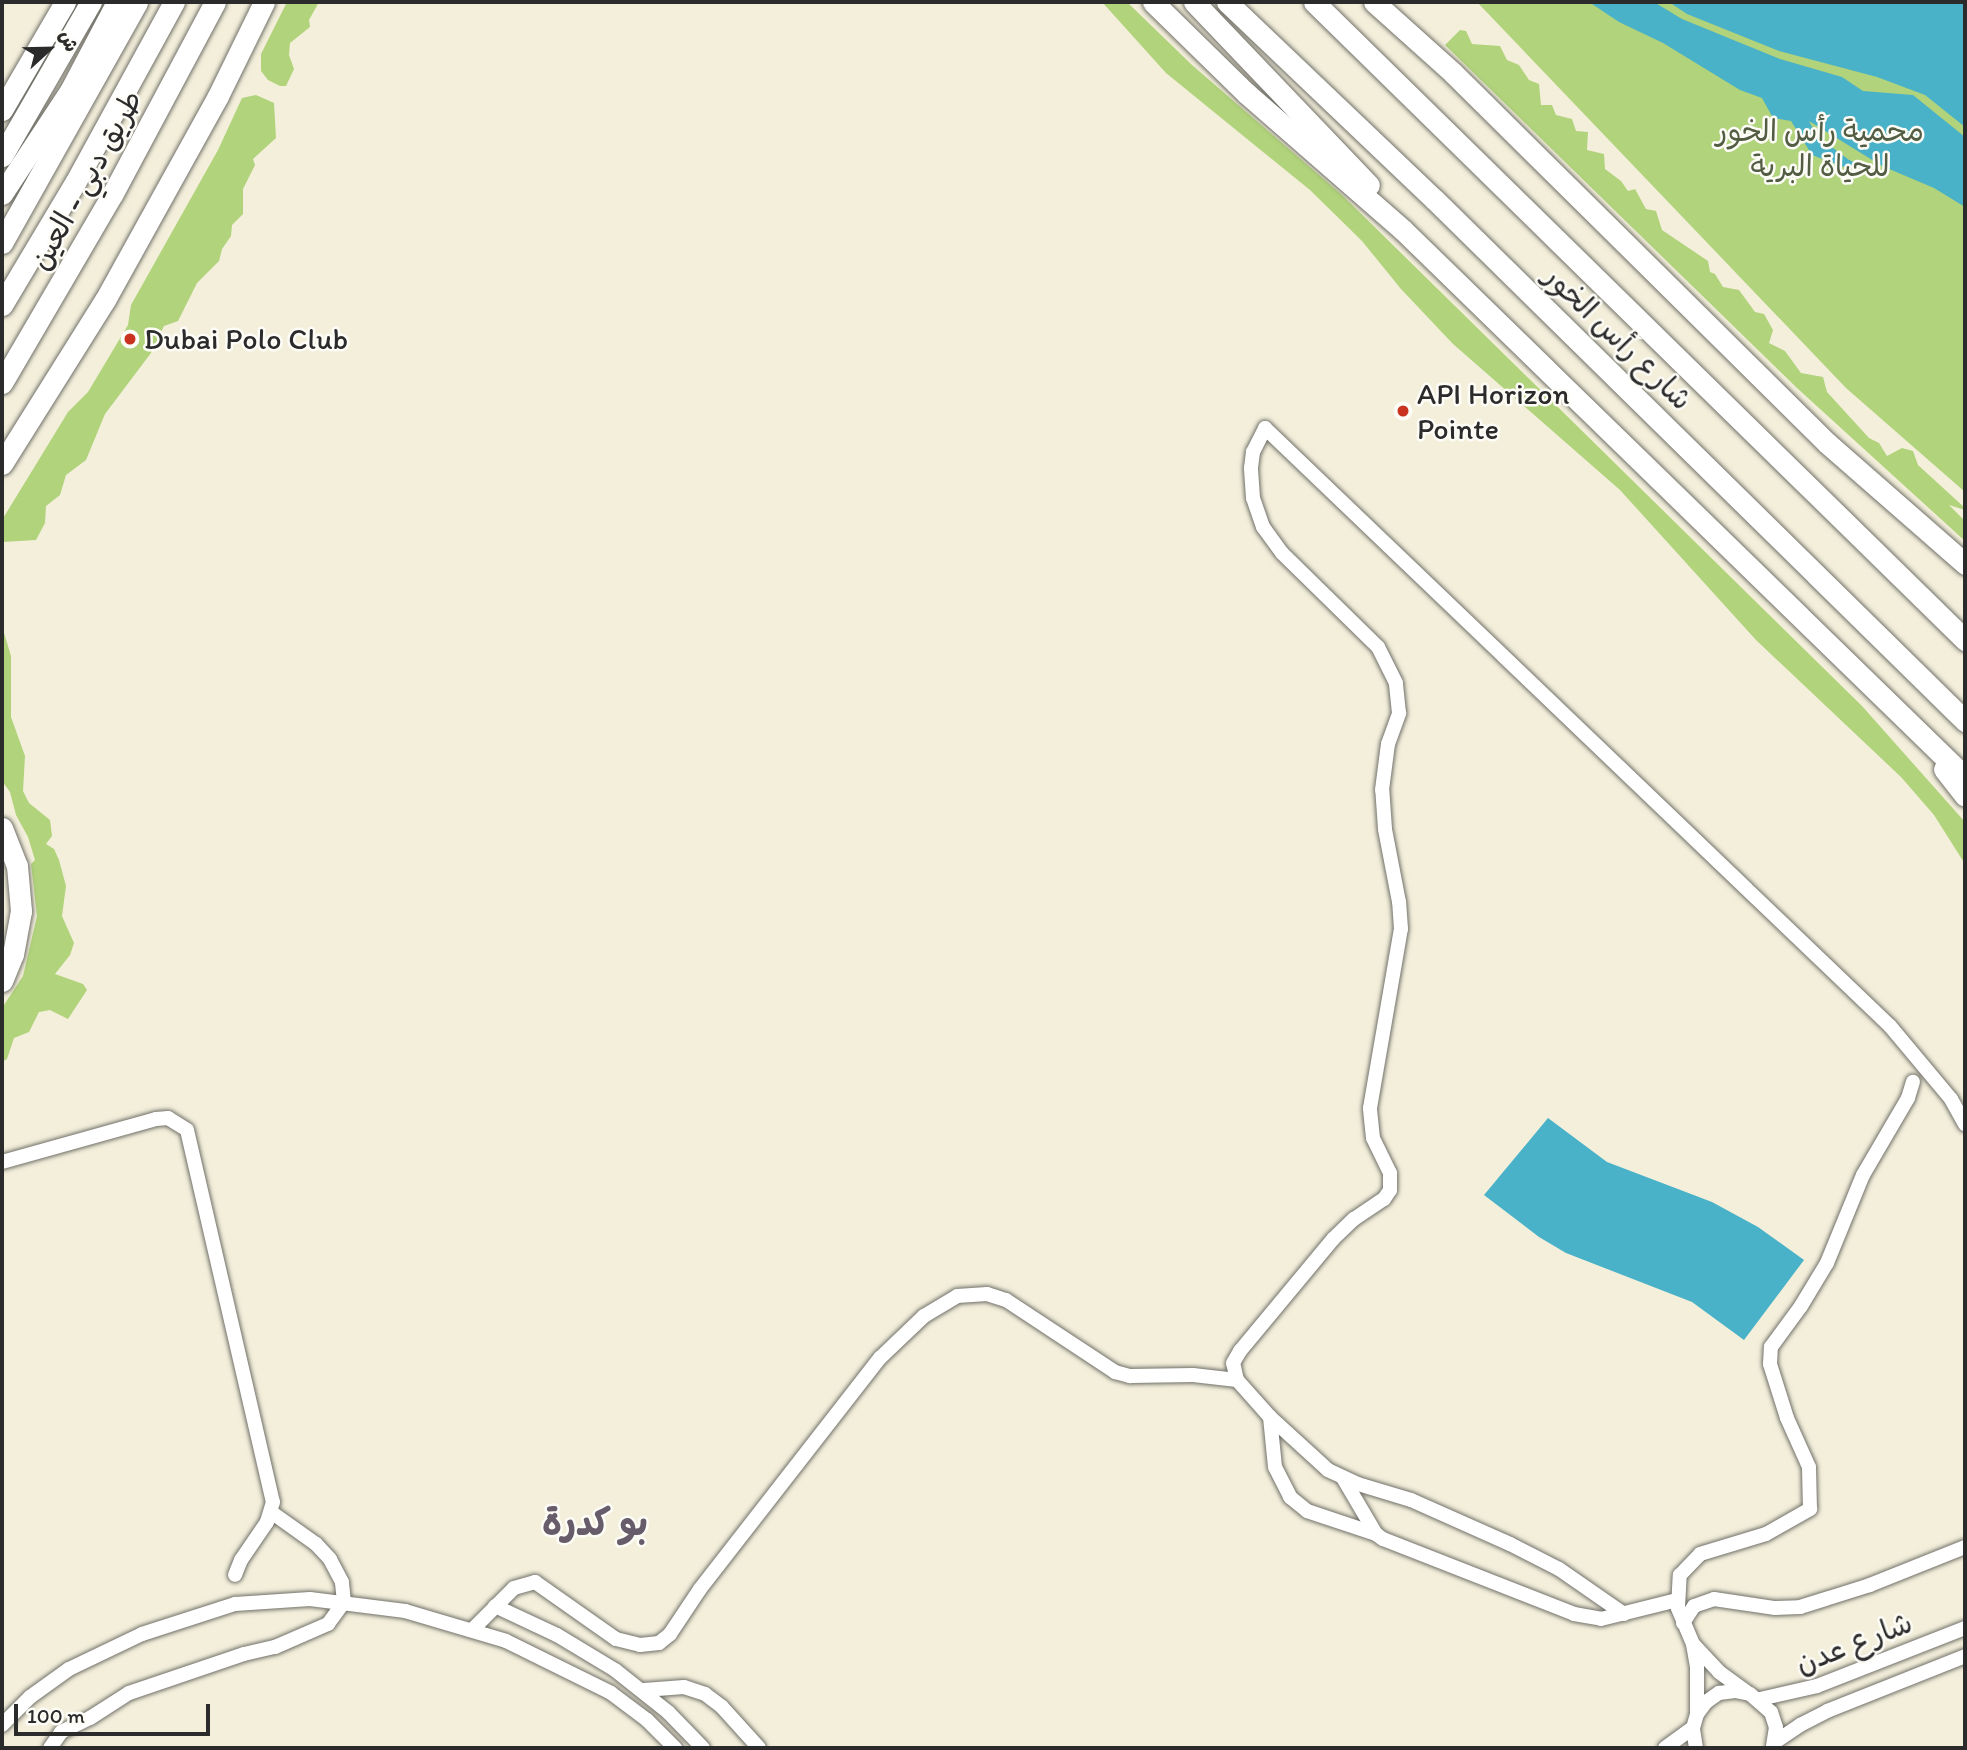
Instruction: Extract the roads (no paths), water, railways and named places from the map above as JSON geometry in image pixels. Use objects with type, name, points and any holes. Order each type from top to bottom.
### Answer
[{"type":"highway","points":[[2,110],[65,2]]},
{"type":"highway","points":[[2,156],[91,2]]},
{"type":"highway","points":[[2,194],[70,91],[117,2]]},
{"type":"highway","points":[[2,243],[137,2]]},
{"type":"highway","name":"طريق دبي - العين","points":[[2,305],[76,181],[174,2]]},
{"type":"highway","name":"طريق دبي - العين","points":[[2,383],[106,207],[215,2]]},
{"type":"highway","points":[[2,464],[105,300],[218,96],[264,2]]},
{"type":"highway","points":[[1153,2],[1246,93],[1404,230],[1965,776]]},
{"type":"highway","points":[[1194,2],[1348,162],[1404,230]]},
{"type":"highway","name":"شارع رأس الخور","points":[[1227,2],[1444,209],[1965,721]]},
{"type":"highway","name":"شارع رأس الخور","points":[[1314,2],[1965,640]]},
{"type":"highway","points":[[1374,2],[1453,73],[1826,443],[1965,564]]},
{"type":"highway","points":[[1880,692],[1965,796]]},
{"type":"highway","points":[[2,828],[17,866],[21,911],[13,954],[2,981]]},
{"type":"street","points":[[1624,1614],[1559,1569],[1510,1544],[1411,1500],[1343,1478],[1311,1457],[1237,1380],[1233,1363],[1240,1351],[1333,1239],[1354,1219],[1384,1199],[1390,1190],[1390,1173],[1373,1138],[1370,1108],[1401,929],[1399,902],[1385,829],[1382,790],[1388,744],[1399,713],[1396,683],[1378,647],[1282,553],[1263,527],[1253,498],[1251,468],[1253,452],[1265,428],[1890,1026],[1951,1099],[1965,1124]]},
{"type":"street","points":[[1696,1748],[1697,1667],[1693,1644],[1683,1623],[1677,1600],[1679,1575],[1700,1554],[1766,1534],[1810,1509],[1809,1467],[1787,1418],[1770,1364],[1771,1347],[1801,1306],[1827,1263],[1863,1175],[1908,1098],[1913,1082]]},
{"type":"street","points":[[2,1163],[156,1119],[168,1118],[187,1130],[272,1491],[271,1512],[241,1560],[235,1575]]},
{"type":"street","points":[[473,1629],[514,1588],[535,1582],[617,1639],[640,1645],[659,1643],[670,1634],[700,1589],[880,1358],[924,1316],[957,1296],[987,1294],[1006,1300],[1115,1372],[1130,1377],[1193,1375],[1237,1380]]},
{"type":"street","points":[[1270,1417],[1275,1467],[1290,1497],[1307,1511],[1376,1534],[1413,1553],[1574,1615],[1601,1619],[1677,1600]]},
{"type":"street","points":[[1343,1478],[1376,1534]]},
{"type":"street","points":[[50,1748],[61,1732],[90,1718],[128,1693],[244,1654],[275,1647],[328,1624],[344,1602],[342,1582],[330,1559],[303,1532],[271,1512]]},
{"type":"street","points":[[1683,1623],[1694,1606],[1714,1599],[1776,1608],[1800,1607],[1870,1586],[1965,1547]]},
{"type":"street","points":[[2,1725],[30,1697],[69,1669],[111,1647],[172,1623],[219,1608],[260,1601],[344,1602],[405,1611],[473,1629],[538,1654],[611,1693],[647,1720],[675,1748]]},
{"type":"street","points":[[495,1606],[586,1651],[644,1690],[703,1748]]},
{"type":"street","name":"شارع عدن","points":[[1695,1721],[1706,1702],[1719,1693],[1735,1691],[1755,1696],[1817,1686],[1965,1628]]},
{"type":"street","points":[[1693,1644],[1719,1672],[1755,1696],[1771,1712],[1776,1727],[1774,1745]]},
{"type":"street","name":"شارع عدن","points":[[1774,1745],[1800,1725],[1827,1711],[1965,1656]]},
{"type":"street","points":[[644,1690],[684,1688],[705,1694],[722,1707],[759,1748]]},
{"type":"street","points":[[1664,1748],[1695,1721]]},
{"type":"water","points":[[1589,2],[1654,2],[1682,19],[1780,59],[1842,77],[1863,91],[1913,95],[1965,137],[1965,207],[1934,188],[1882,166],[1809,121],[1817,136],[1849,160],[1869,168],[1844,167],[1812,155],[1791,121],[1773,118],[1762,98],[1740,90],[1663,43],[1619,22]]},
{"type":"water","points":[[1669,2],[1965,2],[1965,127],[1925,95],[1877,77],[1779,51],[1687,14]]},
{"type":"water","points":[[1548,1118],[1607,1162],[1712,1202],[1758,1227],[1804,1260],[1744,1340],[1692,1302],[1566,1253],[1539,1237],[1484,1195]]},
{"type":"place","name":"Dubai Polo Club","points":[[130,339]]},
{"type":"place","name":"API Horizon Pointe","points":[[1403,411]]},
{"type":"district","name":"بو كدرة","points":[[595,1522]]},
{"type":"park label","name":"محمية رأس الخور للحياة البرية","points":[[1820,148]]}]
